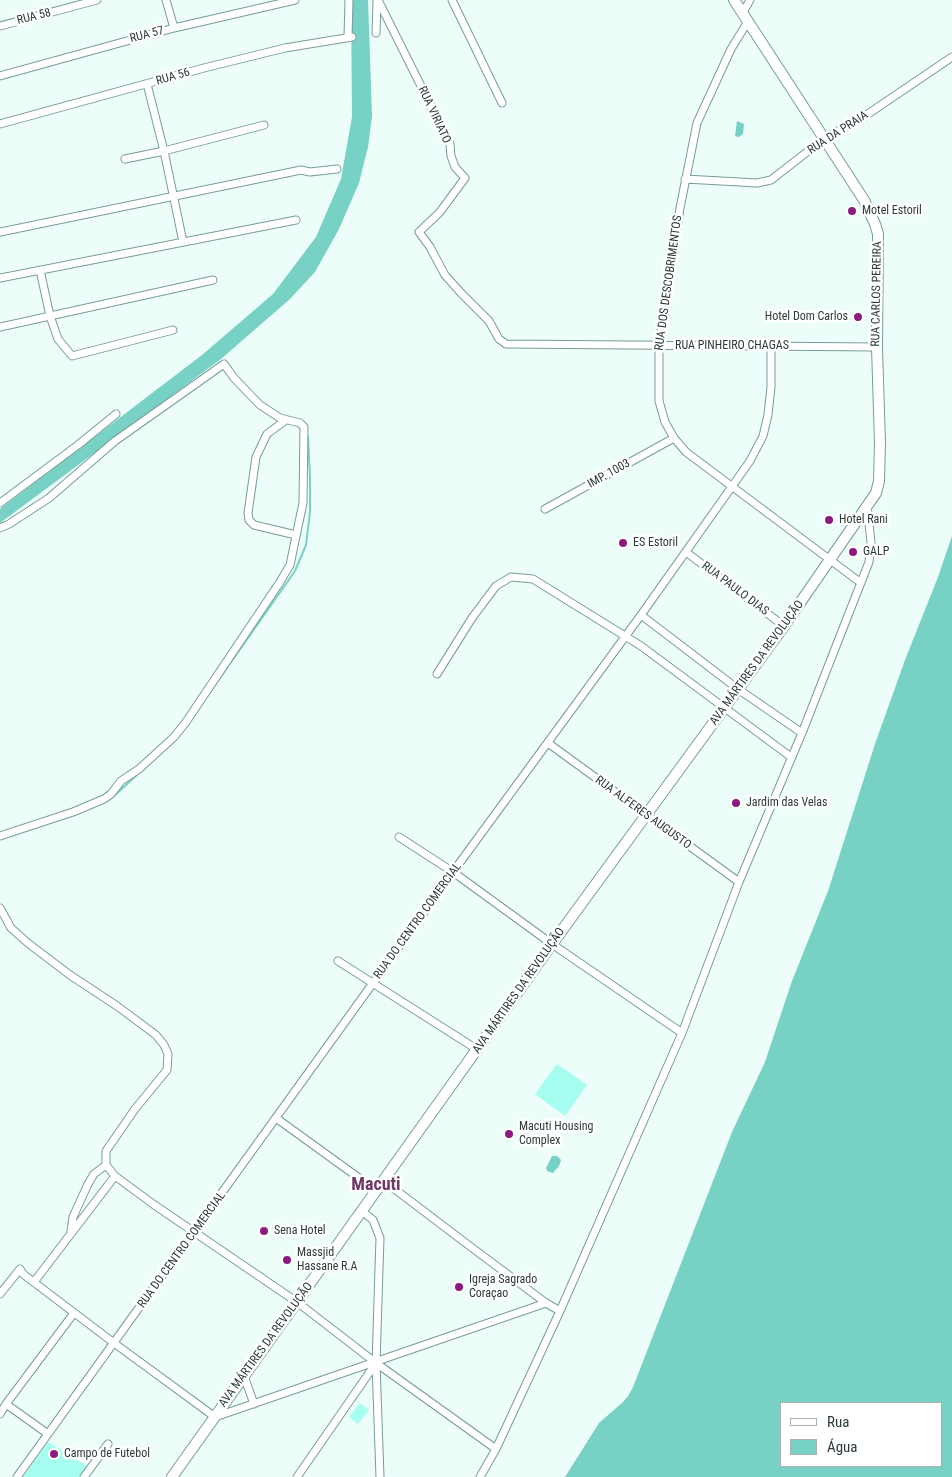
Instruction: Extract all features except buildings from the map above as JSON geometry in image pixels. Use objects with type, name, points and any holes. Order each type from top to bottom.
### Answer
[{"type":"street","name":"RUA 58","points":[[0,26],[97,0]]},
{"type":"street","points":[[166,0],[174,28]]},
{"type":"street","name":"RUA 57","points":[[0,76],[174,28],[295,0]]},
{"type":"street","name":"RUA 56","points":[[0,124],[204,68],[285,48],[350,37],[349,0]]},
{"type":"street","points":[[376,33],[377,0]]},
{"type":"street","name":"RUA VIRIATO","points":[[377,0],[450,144],[451,156],[455,167],[465,178],[440,212],[419,232],[430,247],[444,275],[489,321],[499,340]]},
{"type":"street","points":[[452,0],[502,103]]},
{"type":"street","name":"RUA CARLOS PEREIRA","points":[[734,0],[864,200],[878,234],[876,347],[880,443],[879,481],[876,493],[867,505]]},
{"type":"street","name":"RUA DOS DESCOBRIMENTOS","points":[[750,0],[745,18],[697,123],[685,179],[659,345],[659,400],[665,422],[674,438],[686,452],[861,583]]},
{"type":"street","name":"RUA DA PRAIA","points":[[685,179],[757,183],[771,180],[825,138],[862,118],[952,57]]},
{"type":"street","points":[[147,84],[164,151],[183,242]]},
{"type":"street","points":[[125,159],[264,125]]},
{"type":"street","points":[[0,232],[301,170],[310,172],[337,169]]},
{"type":"street","points":[[0,278],[296,220]]},
{"type":"street","points":[[40,270],[50,316],[58,339],[72,356],[173,330]]},
{"type":"street","points":[[0,327],[213,280]]},
{"type":"street","name":"RUA PINHEIRO CHAGAS","points":[[499,340],[506,344],[876,347]]},
{"type":"street","name":"RUA DO CENTRO COMERCIAL","points":[[17,1477],[453,872],[641,615],[750,461],[763,436],[768,415],[771,387],[771,346]]},
{"type":"street","points":[[0,528],[49,498],[114,441],[224,364],[234,378],[269,413],[300,423],[304,427],[303,504],[290,565],[209,689],[174,737],[139,769],[121,781],[111,794],[104,799],[73,812],[0,836]]},
{"type":"street","points":[[0,503],[116,414]]},
{"type":"street","points":[[286,420],[267,434],[256,457],[250,487],[248,513],[249,520],[254,525],[296,535]]},
{"type":"street","name":"IMP. 1003","points":[[545,509],[674,438]]},
{"type":"street","points":[[480,1477],[496,1449],[560,1311],[682,1032],[739,882],[802,734],[868,562],[871,542],[867,505]]},
{"type":"street","name":"AVA MÁRTIRES DA REVOLUÇÃO","points":[[172,1477],[552,944],[784,626],[867,505]]},
{"type":"street","name":"RUA PAULO DIAS","points":[[686,552],[784,626]]},
{"type":"street","points":[[437,674],[472,618],[496,586],[511,576],[533,579],[652,654],[791,757]]},
{"type":"street","points":[[641,615],[738,689],[802,734]]},
{"type":"street","name":"RUA ALFERES AUGUSTO","points":[[548,743],[739,882]]},
{"type":"street","points":[[399,838],[453,872],[552,944],[682,1032]]},
{"type":"street","points":[[0,908],[11,928],[29,944],[70,976],[117,1006],[156,1035],[168,1054],[167,1070],[135,1109],[106,1151],[106,1165],[115,1176],[297,1302],[376,1363],[496,1449]]},
{"type":"street","points":[[338,961],[478,1050]]},
{"type":"street","points":[[276,1118],[377,1191]]},
{"type":"street","points":[[71,1231],[73,1218],[88,1184],[94,1174],[106,1165]]},
{"type":"street","points":[[34,1282],[71,1231],[115,1176]]},
{"type":"street","points":[[384,1182],[546,1303],[560,1311]]},
{"type":"street","points":[[362,1211],[373,1220],[380,1238],[376,1363],[380,1477]]},
{"type":"street","points":[[0,1294],[20,1270],[74,1313],[215,1417],[546,1303]]},
{"type":"street","points":[[0,1414],[74,1313]]},
{"type":"street","points":[[297,1477],[376,1363]]},
{"type":"street","points":[[244,1376],[254,1404]]},
{"type":"street","points":[[6,1404],[48,1434]]},
{"type":"street","points":[[84,1477],[108,1444]]},
{"type":"shaded area","points":[[557,1064],[587,1085],[565,1116],[535,1094]]},
{"type":"shaded area","points":[[360,1403],[369,1410],[358,1424],[349,1417]]},
{"type":"shaded area","name":"Campo de Futebol","points":[[48,1442],[87,1466],[79,1477],[23,1477]]},
{"type":"water","points":[[351,0],[368,0],[372,116],[368,147],[359,183],[339,229],[315,272],[290,299],[221,359],[0,523],[0,509],[202,355],[273,294],[316,237],[341,179],[352,117]]},
{"type":"water","points":[[737,121],[744,124],[743,134],[739,137],[735,136]]},
{"type":"water","points":[[952,536],[952,1477],[565,1477],[599,1423],[623,1402],[633,1387],[732,1132],[765,1062],[792,981],[828,891],[875,744]]},
{"type":"water","points":[[552,1156],[557,1156],[561,1160],[553,1173],[547,1171],[546,1168]]},
{"type":"waterway","points":[[210,692],[295,571],[306,545],[310,512],[308,437]]},
{"type":"waterway","points":[[114,796],[176,739]]},
{"type":"place","name":"Motel Estoril","points":[[852,211]]},
{"type":"place","name":"Hotel Dom Carlos","points":[[858,317]]},
{"type":"place","name":"Hotel Rani","points":[[829,520]]},
{"type":"place","name":"ES Estoril","points":[[623,543]]},
{"type":"place","name":"GALP","points":[[853,552]]},
{"type":"place","name":"Jardim das Velas","points":[[736,803]]},
{"type":"place","name":"Macuti Housing Complex","points":[[509,1134]]},
{"type":"place","name":"Sena Hotel","points":[[264,1231]]},
{"type":"place","name":"Massjid Hassane R.A","points":[[287,1260]]},
{"type":"place","name":"Igreja Sagrado Coraçao","points":[[459,1287]]},
{"type":"place","name":"Campo de Futebol","points":[[54,1454]]},
{"type":"district","name":"Macuti","points":[[376,1185]]}]
